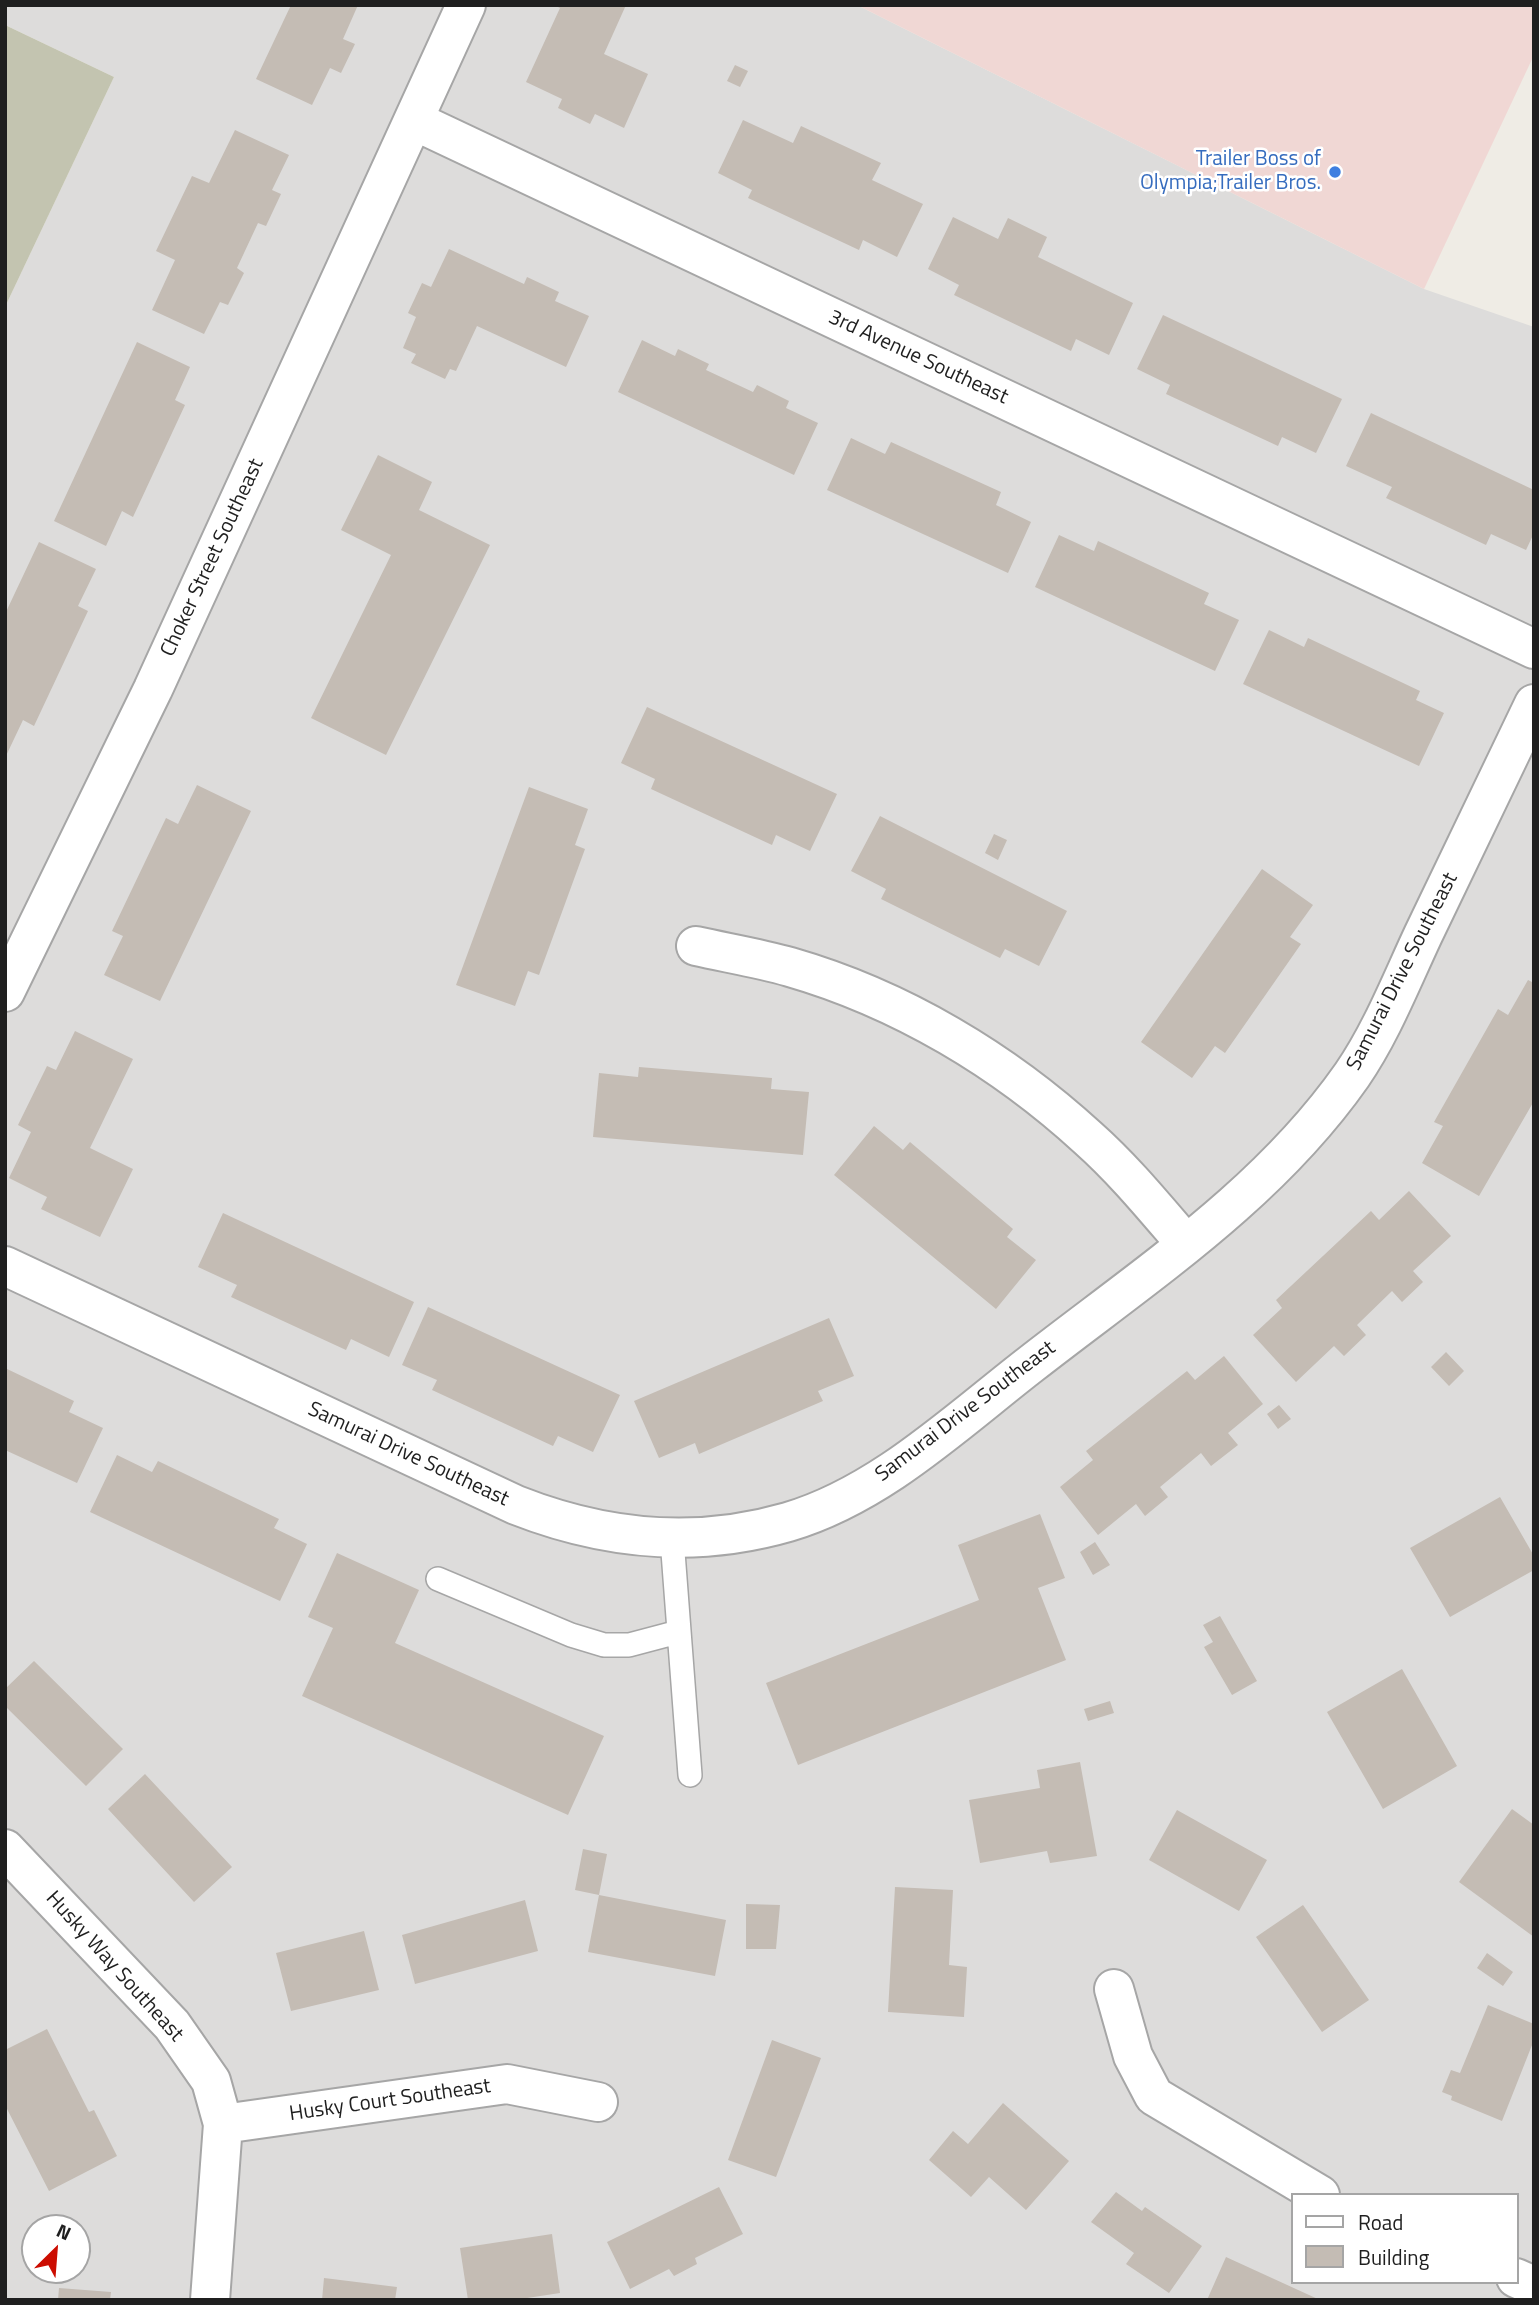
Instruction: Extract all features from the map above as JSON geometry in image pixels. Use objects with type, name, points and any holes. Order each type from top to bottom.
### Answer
[{"type":"street","points":[[415,121],[466,5]]},
{"type":"street","name":"3rd Avenue Southeast","points":[[415,121],[1534,649]]},
{"type":"street","name":"Choker Street Southeast","points":[[5,992],[159,676],[415,121]]},
{"type":"street","name":"Samurai Drive Southeast","points":[[5,1266],[516,1506],[592,1531],[672,1539],[712,1538],[790,1522],[827,1507],[904,1462],[1186,1244],[1273,1170],[1309,1133],[1354,1071],[1391,1004],[1534,704]]},
{"type":"street","points":[[696,946],[789,966],[863,992],[949,1035],[1011,1074],[1088,1138],[1130,1179],[1186,1244]]},
{"type":"street","name":"Husky Way Southeast","points":[[5,1849],[172,2025],[211,2081],[223,2124],[211,2300]]},
{"type":"street","points":[[1114,1989],[1133,2056],[1154,2096],[1317,2193]]},
{"type":"street","name":"Husky Court Southeast","points":[[223,2124],[507,2084],[598,2102]]},
{"type":"street","points":[[1518,2279],[1534,2286]]},
{"type":"lane","points":[[672,1539],[690,1775]]},
{"type":"lane","points":[[438,1579],[571,1635],[604,1644],[629,1645],[678,1632]]},
{"type":"shaded area","points":[[5,5],[857,5],[1424,289],[1534,327],[1534,2300],[5,2300],[5,307],[114,77],[5,25]]},
{"type":"shaded area","name":"Trailer Boss of Olympia;Trailer Bros.","points":[[857,5],[1534,5],[1534,55],[1424,289]]},
{"type":"shaded area","points":[[5,25],[114,77],[5,307]]},
{"type":"building","points":[[291,5],[358,5],[343,39],[355,44],[341,73],[330,68],[312,105],[256,79]]},
{"type":"building","points":[[554,5],[626,5],[604,54],[648,74],[624,128],[595,114],[590,124],[558,108],[562,99],[526,82],[560,8]]},
{"type":"building","points":[[735,65],[748,71],[740,87],[727,81]]},
{"type":"building","points":[[743,120],[793,143],[801,126],[881,163],[872,180],[923,204],[897,257],[863,240],[859,250],[748,198],[752,190],[718,173]]},
{"type":"building","points":[[235,130],[289,155],[272,190],[281,194],[266,226],[258,223],[237,268],[244,273],[228,305],[220,302],[204,334],[152,310],[175,260],[156,251],[192,176],[209,183]]},
{"type":"building","points":[[953,217],[998,239],[1008,218],[1047,237],[1038,257],[1133,303],[1109,355],[1076,339],[1071,351],[954,295],[959,285],[928,269]]},
{"type":"building","points":[[449,249],[524,284],[527,277],[559,292],[555,301],[589,316],[566,367],[477,326],[456,371],[450,369],[445,379],[411,363],[416,354],[403,348],[416,317],[408,313],[422,283],[431,287]]},
{"type":"building","points":[[1163,315],[1342,399],[1316,453],[1282,437],[1278,446],[1166,394],[1170,385],[1137,369]]},
{"type":"building","points":[[642,340],[675,356],[678,349],[709,364],[706,370],[753,392],[757,385],[789,401],[786,408],[818,423],[794,475],[618,392]]},
{"type":"building","points":[[137,342],[190,367],[175,400],[185,405],[133,517],[122,511],[106,546],[54,521]]},
{"type":"building","points":[[1371,413],[1534,490],[1534,533],[1526,550],[1491,534],[1486,545],[1386,498],[1392,487],[1346,466]]},
{"type":"building","points":[[851,438],[885,454],[891,442],[1001,492],[996,505],[1031,522],[1008,573],[827,490]]},
{"type":"building","points":[[378,455],[432,482],[419,510],[490,545],[386,755],[311,718],[391,555],[341,530]]},
{"type":"building","points":[[1059,535],[1094,551],[1098,541],[1209,593],[1204,604],[1239,620],[1215,671],[1035,587]]},
{"type":"building","points":[[39,542],[96,569],[78,606],[88,611],[34,726],[23,720],[5,758],[5,614]]},
{"type":"building","points":[[1269,630],[1304,647],[1308,638],[1420,691],[1416,700],[1444,713],[1419,766],[1243,684]]},
{"type":"building","points":[[647,707],[837,794],[810,851],[776,835],[772,845],[651,789],[655,779],[621,763]]},
{"type":"building","points":[[197,785],[251,811],[160,1001],[104,975],[123,936],[112,931],[166,818],[178,824]]},
{"type":"building","points":[[529,787],[588,809],[575,845],[585,849],[539,975],[528,971],[515,1006],[456,985]]},
{"type":"building","points":[[880,816],[1067,911],[1039,966],[1005,949],[1000,958],[881,899],[886,889],[851,871]]},
{"type":"building","points":[[994,834],[1007,840],[998,860],[985,853]]},
{"type":"building","points":[[1262,869],[1313,905],[1290,937],[1301,944],[1225,1053],[1215,1046],[1192,1078],[1141,1042]]},
{"type":"building","points":[[1528,980],[1534,983],[1534,1101],[1479,1196],[1422,1163],[1443,1126],[1434,1122],[1498,1009],[1508,1015]]},
{"type":"building","points":[[75,1031],[133,1059],[90,1148],[133,1169],[100,1237],[41,1209],[47,1197],[9,1178],[31,1132],[18,1125],[47,1066],[56,1070]]},
{"type":"building","points":[[639,1067],[772,1078],[771,1089],[809,1092],[803,1155],[593,1137],[599,1073],[638,1077]]},
{"type":"building","points":[[874,1126],[903,1150],[910,1142],[1013,1229],[1007,1237],[1036,1260],[996,1309],[834,1175]]},
{"type":"building","points":[[1409,1191],[1451,1236],[1413,1271],[1423,1282],[1402,1302],[1392,1291],[1357,1325],[1366,1335],[1344,1356],[1334,1346],[1296,1382],[1253,1335],[1282,1308],[1276,1300],[1371,1211],[1379,1220]]},
{"type":"building","points":[[223,1213],[414,1302],[389,1357],[351,1339],[346,1350],[231,1297],[237,1285],[198,1267]]},
{"type":"building","points":[[428,1307],[620,1395],[593,1452],[558,1436],[553,1446],[432,1390],[437,1380],[402,1365]]},
{"type":"building","points":[[829,1318],[854,1376],[818,1391],[823,1401],[699,1454],[695,1443],[659,1458],[634,1401]]},
{"type":"building","points":[[1446,1352],[1464,1371],[1449,1386],[1431,1367]]},
{"type":"building","points":[[1224,1356],[1263,1404],[1228,1433],[1238,1445],[1211,1466],[1201,1453],[1160,1487],[1168,1497],[1145,1516],[1136,1504],[1098,1535],[1060,1487],[1093,1460],[1086,1451],[1187,1371],[1195,1380]]},
{"type":"building","points":[[5,1368],[74,1401],[69,1412],[103,1428],[77,1483],[5,1450]]},
{"type":"building","points":[[1279,1405],[1291,1419],[1278,1429],[1267,1414]]},
{"type":"building","points":[[117,1455],[152,1472],[158,1461],[279,1519],[274,1528],[307,1544],[280,1601],[90,1512]]},
{"type":"building","points":[[1500,1497],[1534,1556],[1534,1570],[1450,1617],[1410,1548]]},
{"type":"building","points":[[1040,1514],[1065,1578],[1038,1588],[1066,1660],[798,1765],[766,1683],[979,1600],[958,1545]]},
{"type":"building","points":[[1095,1542],[1110,1565],[1093,1575],[1080,1552]]},
{"type":"building","points":[[337,1553],[419,1590],[395,1643],[604,1736],[568,1815],[302,1696],[333,1628],[308,1617]]},
{"type":"building","points":[[1220,1616],[1257,1681],[1232,1695],[1204,1647],[1213,1642],[1203,1625]]},
{"type":"building","points":[[34,1661],[123,1749],[86,1786],[5,1706],[5,1689]]},
{"type":"building","points":[[1402,1669],[1457,1766],[1383,1809],[1327,1712]]},
{"type":"building","points":[[1110,1701],[1114,1713],[1088,1721],[1084,1709]]},
{"type":"building","points":[[1080,1762],[1097,1856],[1050,1863],[1047,1851],[980,1863],[969,1800],[1040,1788],[1037,1770]]},
{"type":"building","points":[[145,1774],[232,1867],[194,1902],[108,1809]]},
{"type":"building","points":[[1512,1809],[1534,1825],[1534,1937],[1459,1882]]},
{"type":"building","points":[[1177,1810],[1267,1860],[1239,1911],[1149,1860]]},
{"type":"building","points":[[583,1849],[607,1854],[599,1895],[575,1890]]},
{"type":"building","points":[[895,1887],[953,1890],[949,1965],[967,1967],[964,2017],[888,2012]]},
{"type":"building","points":[[599,1895],[726,1920],[715,1976],[588,1952]]},
{"type":"building","points":[[525,1900],[538,1951],[415,1984],[402,1935]]},
{"type":"building","points":[[746,1904],[780,1905],[776,1949],[746,1949]]},
{"type":"building","points":[[1303,1905],[1369,2000],[1322,2032],[1256,1937]]},
{"type":"building","points":[[364,1931],[379,1990],[291,2011],[276,1953]]},
{"type":"building","points":[[1487,1953],[1513,1972],[1503,1986],[1477,1968]]},
{"type":"building","points":[[1488,2005],[1534,2024],[1534,2040],[1502,2121],[1451,2100],[1452,2096],[1442,2092],[1451,2070],[1460,2073]]},
{"type":"building","points":[[47,2029],[89,2112],[94,2110],[117,2156],[49,2191],[5,2105],[5,2050]]},
{"type":"building","points":[[772,2040],[821,2058],[776,2177],[728,2160]]},
{"type":"building","points":[[1003,2103],[1069,2161],[1026,2210],[989,2177],[971,2197],[929,2160],[953,2131],[968,2144]]},
{"type":"building","points":[[719,2187],[743,2234],[695,2258],[697,2264],[674,2276],[669,2269],[630,2289],[607,2242]]},
{"type":"building","points":[[1116,2192],[1142,2211],[1145,2207],[1202,2246],[1169,2293],[1126,2264],[1134,2253],[1091,2222]]},
{"type":"building","points":[[552,2234],[560,2293],[514,2300],[468,2300],[460,2248]]},
{"type":"building","points":[[1226,2257],[1320,2300],[1207,2300]]},
{"type":"building","points":[[324,2278],[397,2287],[395,2300],[322,2300]]},
{"type":"building","points":[[59,2288],[111,2292],[110,2300],[58,2300]]},
{"type":"place","name":"Trailer Boss of Olympia;Trailer Bros.","points":[[1335,172]]}]
